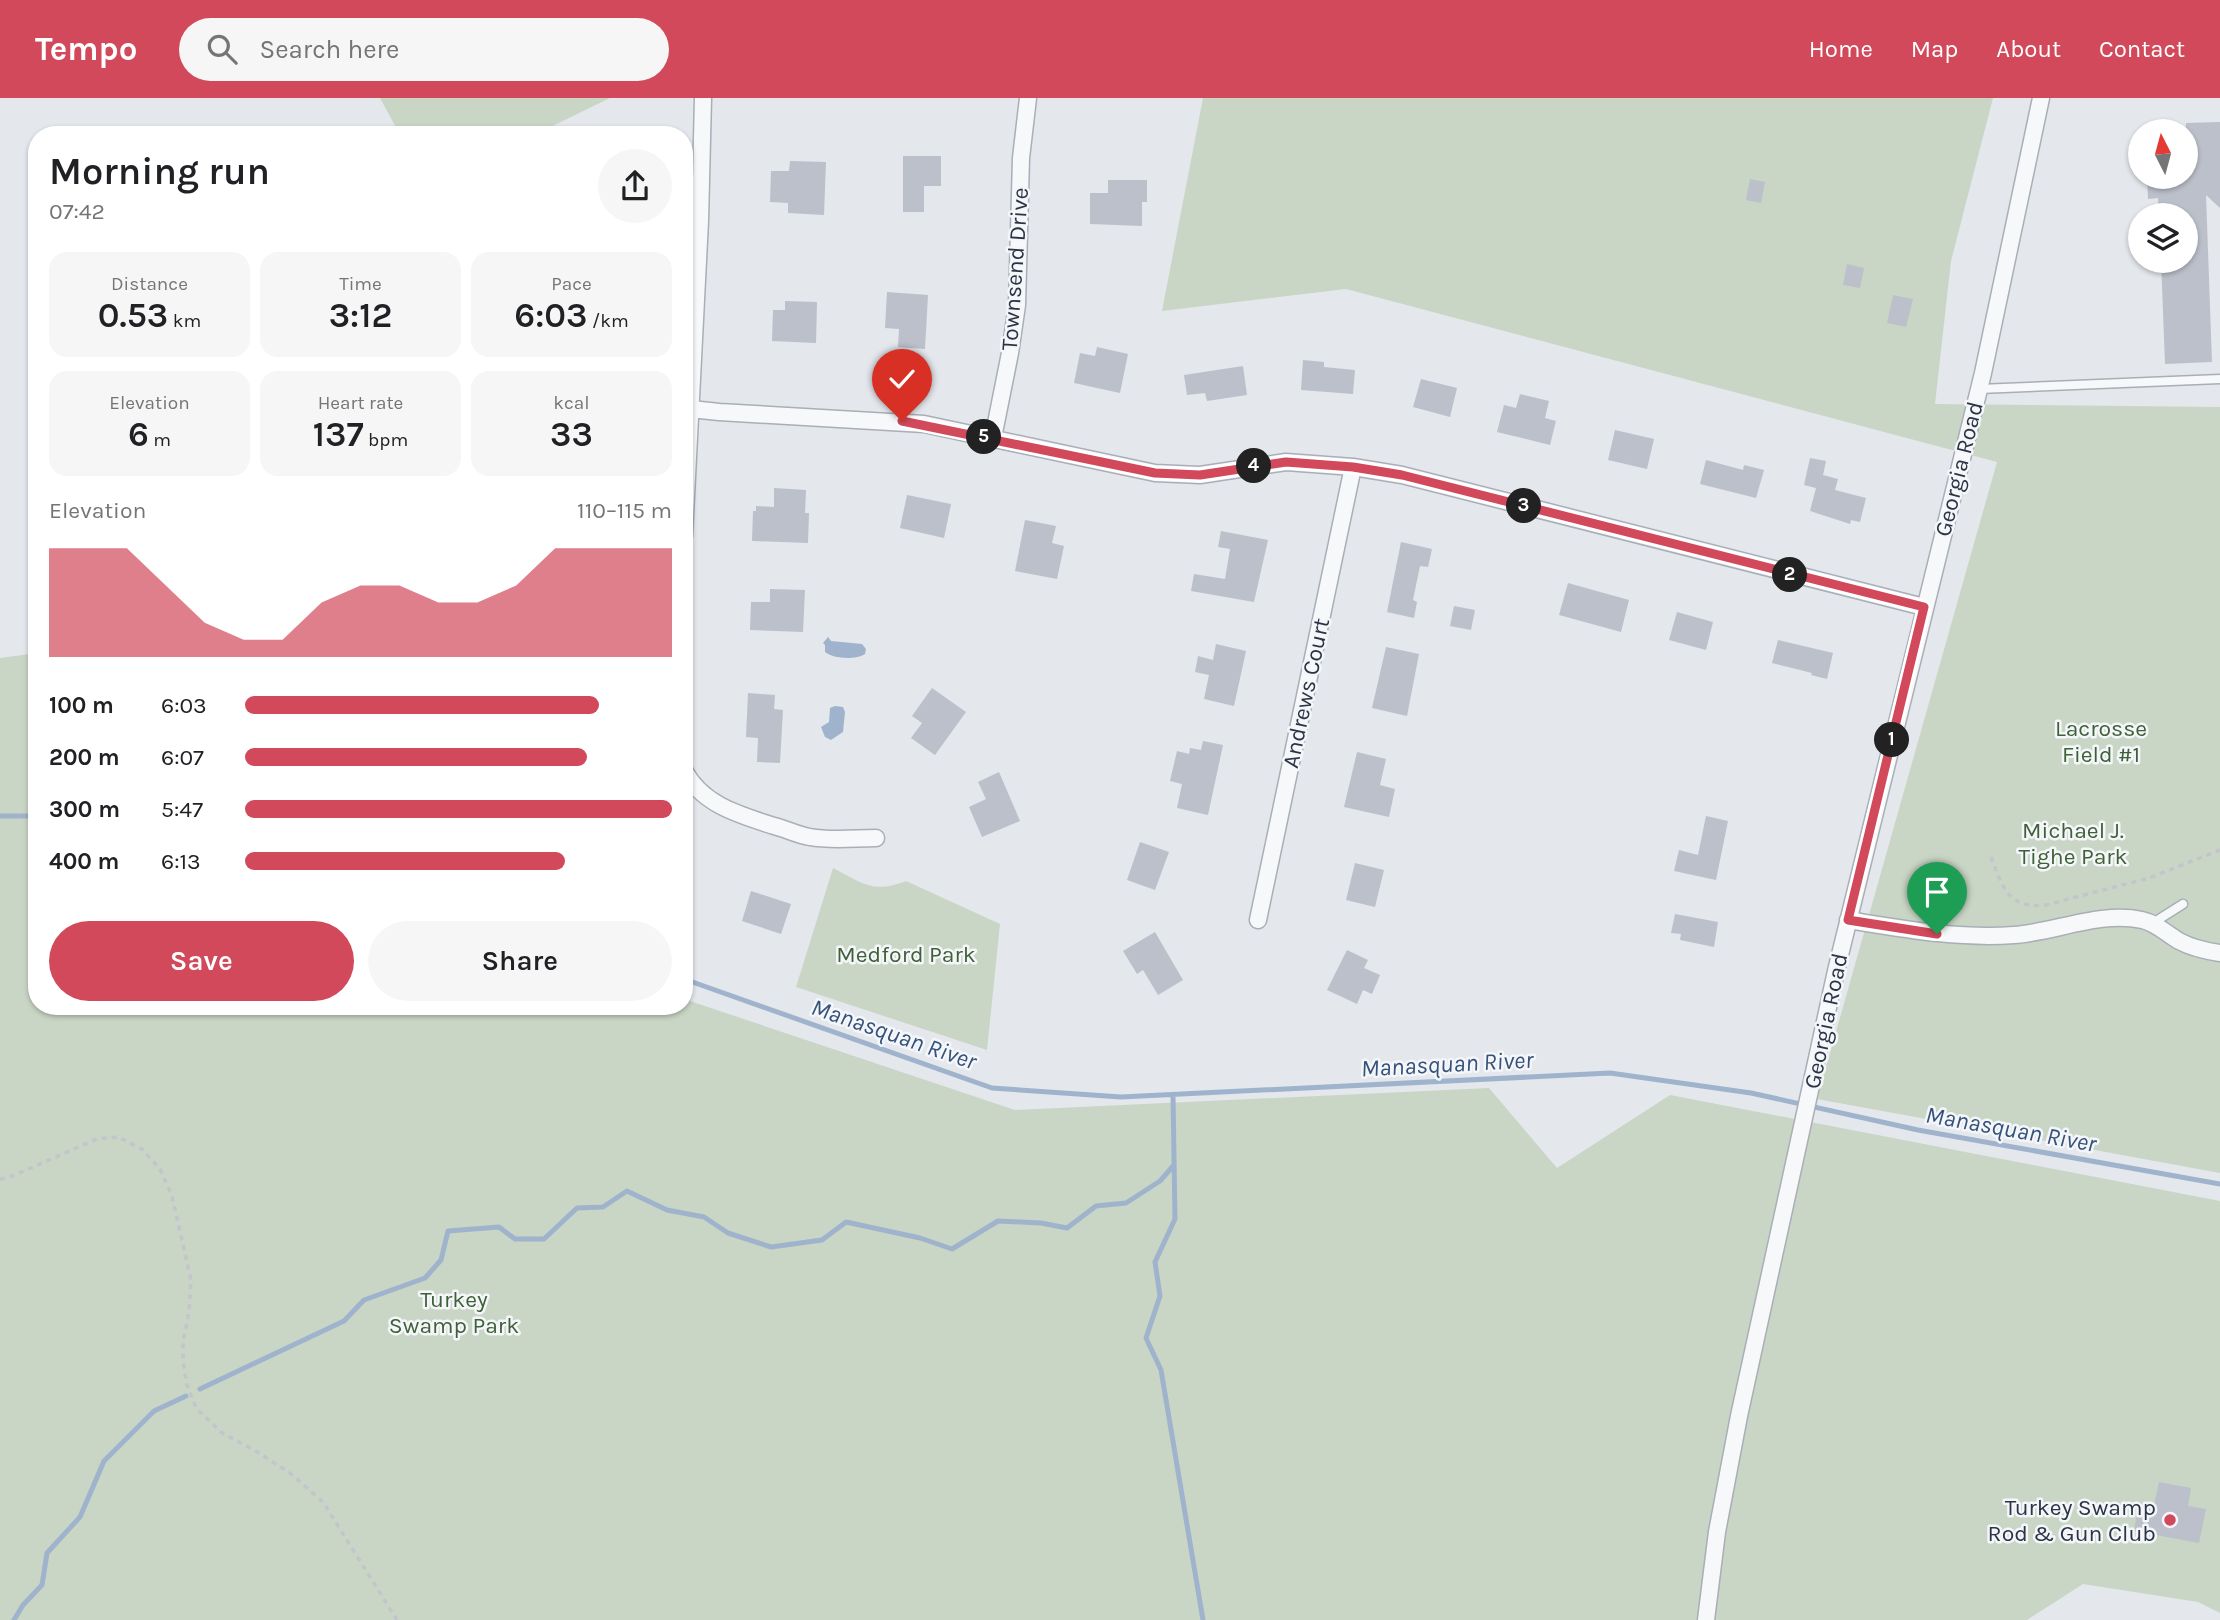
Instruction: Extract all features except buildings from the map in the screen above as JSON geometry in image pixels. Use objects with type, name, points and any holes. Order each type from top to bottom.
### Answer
[{"type":"street","points":[[693,357],[703,98]]},
{"type":"street","name":"Townsend Drive","points":[[993,438],[1017,305],[1021,158],[1028,98]]},
{"type":"street","name":"Georgia Road","points":[[1706,1620],[1717,1532],[1739,1416],[1848,920],[1979,389],[2041,98]]},
{"type":"street","points":[[693,409],[902,421],[1155,473],[1184,476],[1286,462],[1353,467],[1402,475],[1924,607]]},
{"type":"street","name":"Andrews Court","points":[[1258,920],[1353,467]]},
{"type":"street","points":[[693,784],[722,808],[812,838],[876,838]]},
{"type":"street","points":[[1848,920],[1937,934],[1969,936],[2015,935],[2119,918],[2152,923],[2182,942],[2220,953]]},
{"type":"lane","points":[[1979,389],[2220,379]]},
{"type":"lane","points":[[2152,923],[2183,904]]},
{"type":"path","points":[[1991,858],[2010,897],[2018,904],[2032,906],[2046,905],[2149,878],[2220,850]]},
{"type":"path","points":[[0,1179],[8,1178],[97,1139],[118,1137],[142,1149],[160,1169],[172,1196],[191,1280],[183,1362],[187,1385],[196,1408],[222,1433],[290,1473],[323,1503],[397,1620]]},
{"type":"green space","points":[[380,98],[610,98],[552,126],[395,126]]},
{"type":"green space","points":[[1203,98],[1993,98],[1951,261],[1935,404],[2220,407],[2220,1173],[1817,1099],[1997,462],[1346,289],[1162,311]]},
{"type":"green space","name":"Turkey Swamp Park","points":[[28,654],[28,1015],[693,1015],[693,1002],[1015,1110],[1489,1088],[1557,1168],[1670,1095],[2220,1201],[2220,1613],[2198,1602],[2083,1584],[2027,1620],[0,1620],[0,658]]},
{"type":"green space","name":"Medford Park","points":[[833,868],[876,887],[906,881],[1000,924],[987,1050],[796,987]]},
{"type":"water","points":[[828,637],[831,641],[862,644],[866,649],[865,654],[850,658],[829,654],[825,652],[823,643]]},
{"type":"water","points":[[843,707],[845,712],[843,732],[831,740],[825,737],[821,727],[829,722],[830,708]]},
{"type":"waterway","name":"Manasquan River","points":[[0,816],[28,816]]},
{"type":"waterway","name":"Manasquan River","points":[[693,982],[992,1088],[1121,1097],[1610,1073],[1751,1093],[1918,1130],[2220,1184]]},
{"type":"waterway","points":[[1173,1095],[1175,1219],[1155,1262],[1160,1296],[1146,1338],[1161,1370],[1203,1620]]},
{"type":"waterway","points":[[200,1389],[344,1321],[364,1300],[425,1278],[441,1260],[448,1231],[499,1227],[515,1239],[544,1239],[577,1208],[603,1207],[627,1191],[667,1210],[704,1217],[728,1233],[771,1247],[822,1240],[846,1222],[920,1238],[952,1249],[998,1221],[1041,1223],[1067,1228],[1096,1206],[1126,1203],[1160,1181],[1174,1165]]},
{"type":"waterway","points":[[14,1620],[23,1605],[42,1585],[47,1553],[80,1517],[104,1461],[154,1411],[186,1396]]},
{"type":"place","name":"Turkey Swamp Rod & Gun Club","points":[[2170,1520]]},
{"type":"route","points":[[902,421],[1155,473],[1200,475],[1286,462],[1353,467],[1402,475],[1749,565],[1924,607],[1848,920],[1937,934]]},
{"type":"park label","name":"Lacrosse Field #1","points":[[2101,741]]},
{"type":"park label","name":"Michael J. Tighe Park","points":[[2073,843]]}]
